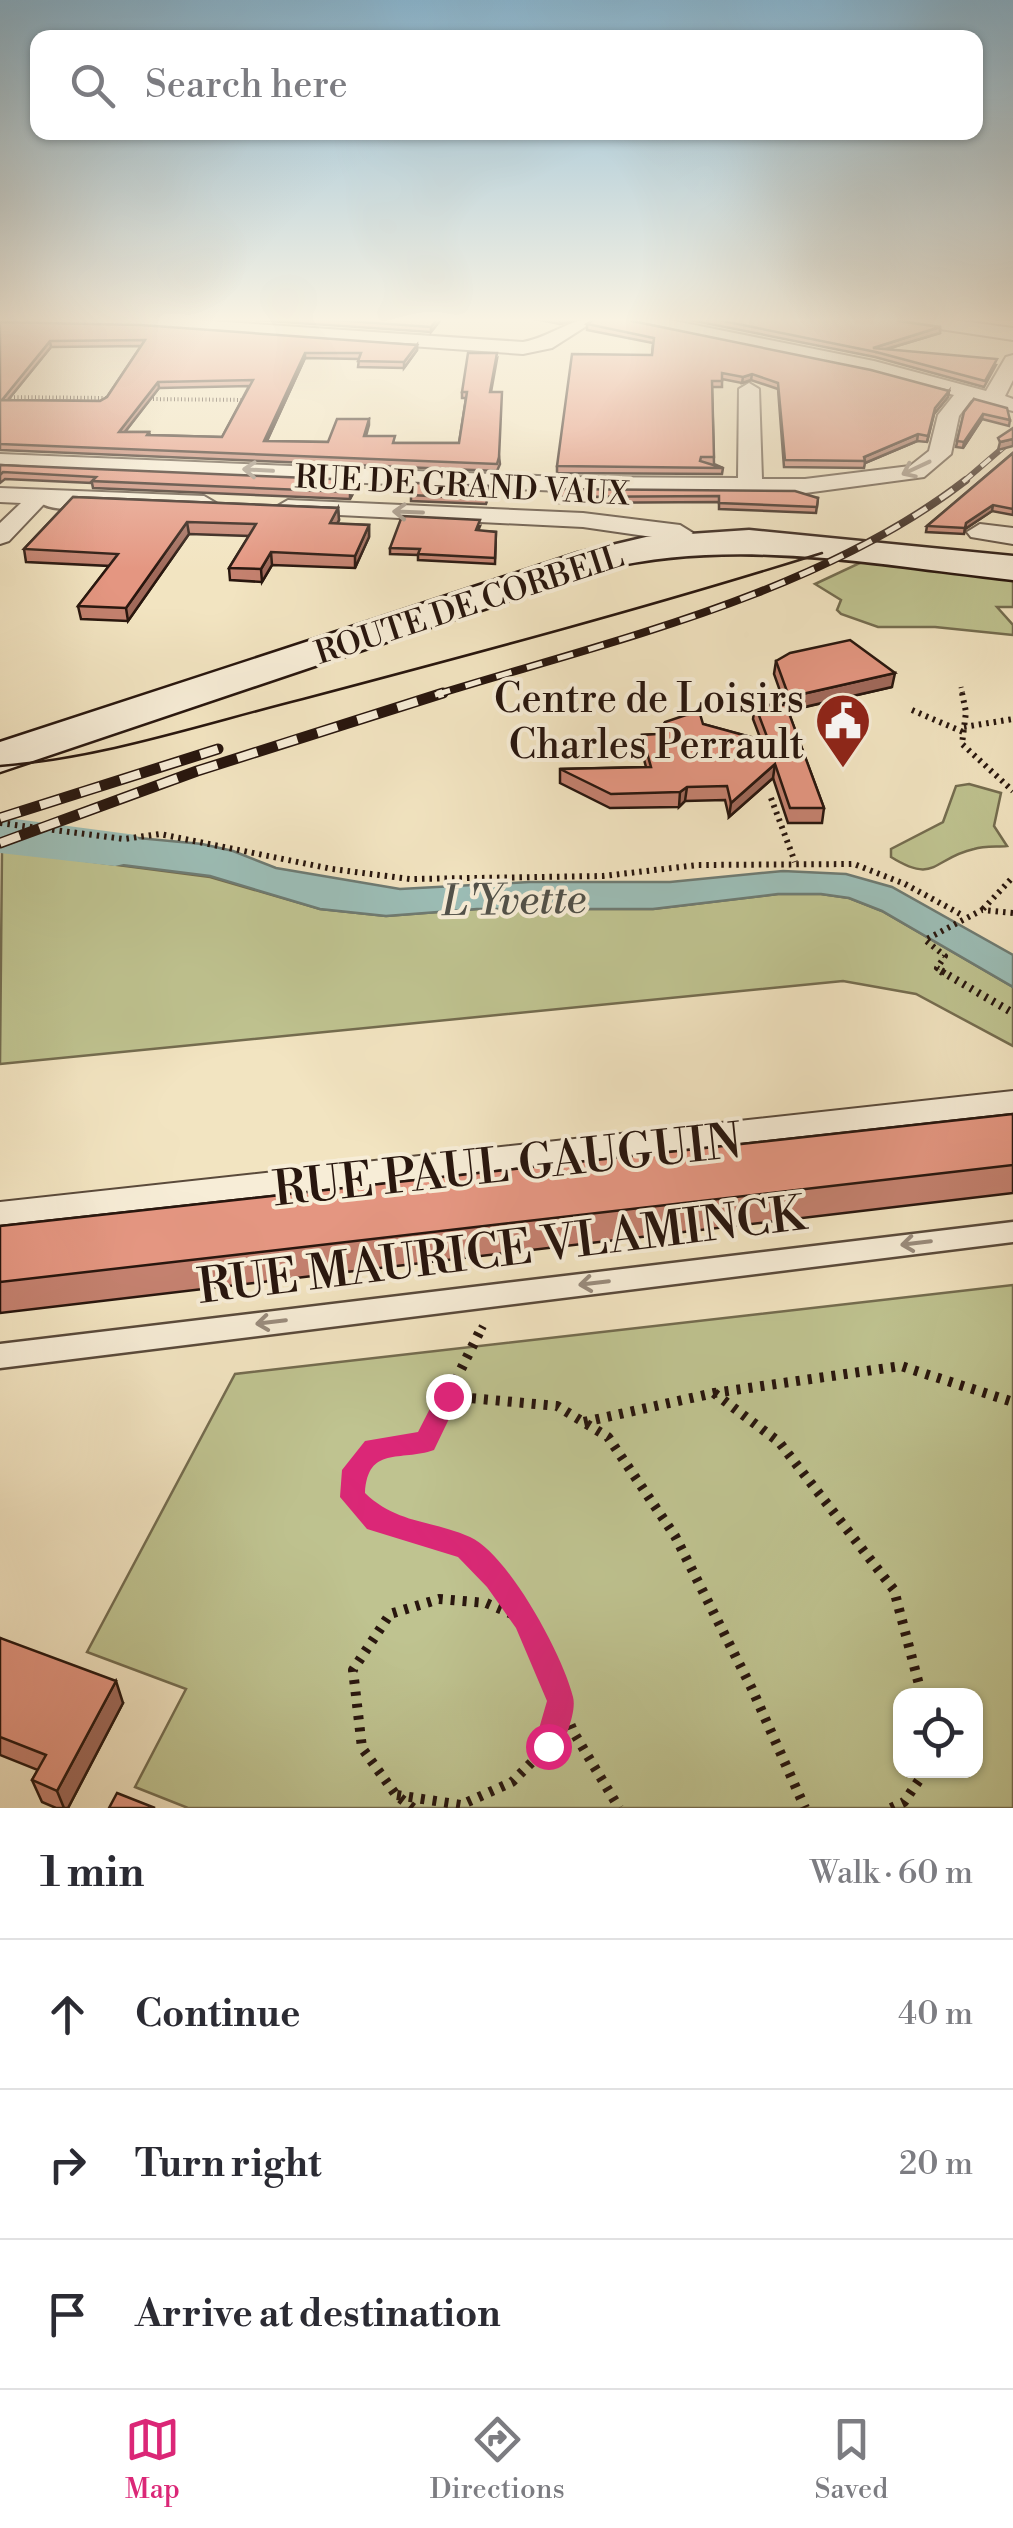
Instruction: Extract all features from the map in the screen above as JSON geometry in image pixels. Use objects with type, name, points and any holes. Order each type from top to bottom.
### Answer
[{"type":"main road","name":"ROUTE DE CORBEIL","points":[[3,746],[570,553],[692,506],[738,531],[1013,568]]},
{"type":"main road","name":"ROUTE DE CORBEIL","points":[[3,746],[591,560],[646,548],[749,541],[1013,554]]},
{"type":"street","points":[[749,402],[750,486]]},
{"type":"street","points":[[0,461],[163,465],[457,481],[692,506],[750,486],[839,483],[916,472],[940,454],[949,415],[967,402]]},
{"type":"street","name":"RUE DE GRAND VAUX","points":[[0,495],[553,518],[692,506]]},
{"type":"street","points":[[0,536],[28,511],[36,496]]},
{"type":"street","points":[[980,532],[1013,536]]},
{"type":"street","name":"RUE PAUL GAUGUIN","points":[[0,1220],[1013,1107]]},
{"type":"lane","points":[[245,508],[332,516]]},
{"type":"lane","name":"RUE MAURICE VLAMINCK","points":[[0,1356],[1013,1232]]},
{"type":"path","points":[[960,687],[966,712],[962,744],[1013,790]]},
{"type":"path","points":[[912,710],[963,730],[1013,719]]},
{"type":"path","points":[[772,798],[794,862]]},
{"type":"path","points":[[0,823],[124,839],[148,835],[410,878],[603,876],[698,864],[854,864],[905,884],[960,918]]},
{"type":"path","points":[[982,910],[1013,878]]},
{"type":"path","points":[[1013,913],[982,910],[960,918],[925,940],[945,956],[937,968],[1013,1013]]},
{"type":"path","points":[[499,1294],[425,1442],[373,1449],[354,1470],[353,1497],[376,1521],[466,1548],[496,1578],[526,1619],[574,1733],[619,1808]]},
{"type":"path","points":[[582,1422],[714,1394],[901,1366],[1013,1402]]},
{"type":"path","points":[[714,1394],[778,1442],[894,1590],[920,1688]]},
{"type":"path","points":[[448,1396],[556,1406],[608,1437],[675,1536],[752,1689],[805,1808]]},
{"type":"path","points":[[412,1808],[396,1794],[362,1748],[352,1684],[354,1670],[390,1614],[439,1598],[486,1604],[526,1619]]},
{"type":"path","points":[[396,1794],[461,1806],[512,1782],[548,1746],[560,1700]]},
{"type":"path","points":[[892,1808],[904,1802],[920,1778]]},
{"type":"green space","points":[[866,560],[1013,573],[1013,607],[997,607],[1013,625],[1013,635],[935,627],[878,627],[841,614],[837,610],[841,600],[815,584]]},
{"type":"green space","points":[[969,784],[1001,793],[994,826],[1007,846],[974,849],[926,869],[891,857],[891,849],[943,822],[956,786]]},
{"type":"green space","points":[[2,850],[210,877],[320,909],[386,916],[477,909],[653,909],[778,894],[849,898],[882,911],[1013,987],[1013,1046],[916,994],[843,981],[0,1064]]},
{"type":"green space","points":[[1013,1285],[1013,1808],[188,1808],[135,1787],[186,1689],[87,1652],[235,1374]]},
{"type":"water","points":[[53,830],[202,844],[276,868],[400,889],[529,882],[670,882],[783,871],[846,874],[892,887],[1013,955],[1013,987],[882,911],[849,898],[778,894],[653,909],[477,909],[386,916],[320,909],[210,876],[2,850]]},
{"type":"building","points":[[0,402],[142,402],[119,432],[222,437],[241,402],[282,402],[264,441],[328,442],[337,419],[369,419],[364,436],[395,436],[393,443],[459,443],[465,402],[502,402],[497,464],[0,444]]},
{"type":"building","points":[[566,402],[713,402],[714,457],[701,457],[700,461],[723,468],[557,466]]},
{"type":"building","points":[[780,402],[940,402],[928,436],[918,434],[864,457],[865,461],[785,460]]},
{"type":"building","points":[[971,402],[986,402],[1007,408],[1010,420],[983,414],[964,442],[957,441],[964,412]]},
{"type":"building","points":[[1013,428],[1013,439],[1000,442],[998,438]]},
{"type":"building","points":[[1013,453],[1013,509],[993,505],[966,523],[965,528],[927,526]]},
{"type":"building","points":[[0,465],[356,480],[350,492],[92,481],[96,477],[3,472],[0,475]]},
{"type":"building","points":[[416,483],[490,486],[486,499],[411,495]]},
{"type":"building","points":[[556,489],[795,491],[818,498],[817,507],[719,503],[719,496],[556,497]]},
{"type":"building","points":[[73,497],[338,508],[330,523],[369,525],[355,556],[271,552],[261,569],[229,568],[256,524],[187,522],[126,608],[78,606],[118,554],[24,549]]},
{"type":"building","points":[[402,516],[480,520],[476,530],[496,532],[495,558],[418,554],[420,549],[390,548]]},
{"type":"building","points":[[850,640],[895,673],[789,697],[776,661],[790,653]]},
{"type":"building","points":[[755,705],[786,705],[824,808],[790,808],[775,764],[731,803],[727,786],[611,794],[560,769],[651,767],[642,735],[657,734],[665,722],[686,715],[700,714],[703,724],[769,742]]},
{"type":"building","points":[[1013,1114],[1013,1165],[0,1282],[0,1226]]},
{"type":"building","points":[[0,1638],[116,1681],[57,1791],[32,1780],[46,1755],[0,1737]]},
{"type":"building","points":[[117,1793],[155,1808],[109,1808]]},
{"type":"waterway","name":"L'Yvette","points":[[0,835],[115,848]]},
{"type":"tram line","points":[[0,766],[77,756],[153,739],[563,629],[822,553]]},
{"type":"railway","points":[[963,482],[1013,439]]},
{"type":"railway","points":[[435,695],[641,633],[780,584],[908,520],[966,480]]},
{"type":"railway","points":[[0,843],[197,771],[443,693]]},
{"type":"railway","points":[[0,818],[218,749]]},
{"type":"place","name":"Centre de Loisirs Charles Perrault","points":[[843,770]]},
{"type":"route","points":[[448,1396],[425,1442],[373,1449],[354,1470],[353,1497],[376,1521],[466,1548],[496,1578],[526,1619],[560,1700],[548,1746]]}]
